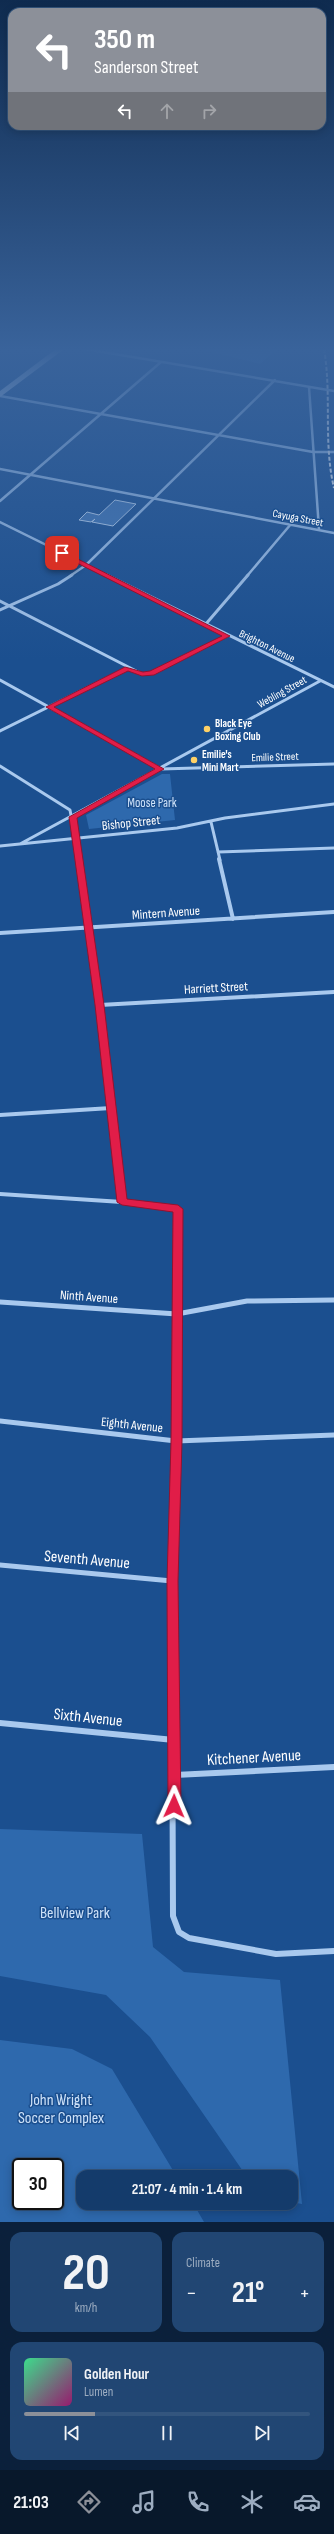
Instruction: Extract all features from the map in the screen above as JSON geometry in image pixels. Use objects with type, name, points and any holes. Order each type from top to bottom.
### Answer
[{"type":"street","points":[[0,501],[28,474],[54,453]]},
{"type":"street","points":[[0,610],[58,584],[86,565],[201,453]]},
{"type":"street","points":[[313,453],[319,529]]},
{"type":"street","name":"Cayuga Street","points":[[0,469],[334,533]]},
{"type":"street","name":"Brighton Avenue","points":[[0,522],[334,688]]},
{"type":"street","points":[[205,625],[291,524]]},
{"type":"street","points":[[0,601],[127,668],[142,674],[152,673],[227,636]]},
{"type":"street","points":[[0,731],[127,668]]},
{"type":"street","points":[[0,680],[161,769]]},
{"type":"street","name":"Webling Street","points":[[20,844],[73,817],[320,681]]},
{"type":"street","name":"Emilie Street","points":[[161,769],[334,764]]},
{"type":"street","points":[[0,766],[70,810],[73,817],[78,839],[88,928],[100,1005],[122,1202]]},
{"type":"street","name":"Bishop Street","points":[[0,846],[78,839],[212,822],[225,818],[334,804]]},
{"type":"street","points":[[212,822],[233,919]]},
{"type":"street","points":[[218,852],[334,848]]},
{"type":"street","name":"Mintern Avenue","points":[[0,933],[334,912]]},
{"type":"street","name":"Harriett Street","points":[[100,1005],[334,992]]},
{"type":"street","points":[[0,1115],[111,1108]]},
{"type":"street","points":[[0,1194],[122,1202],[178,1209],[176,1441],[172,1581],[175,1775],[173,1916],[179,1932],[189,1938],[276,1954],[334,1951]]},
{"type":"street","name":"Ninth Avenue","points":[[0,1302],[177,1314],[247,1302],[334,1300]]},
{"type":"street","name":"Eighth Avenue","points":[[0,1421],[176,1441],[334,1435]]},
{"type":"street","name":"Seventh Avenue","points":[[0,1565],[172,1581]]},
{"type":"street","name":"Sixth Avenue","points":[[0,1723],[174,1740]]},
{"type":"street","name":"Kitchener Avenue","points":[[175,1775],[334,1768]]},
{"type":"green space","name":"Moose Park","points":[[162,774],[170,774],[175,820],[89,829],[86,815]]},
{"type":"green space","name":"Bellview Park","points":[[0,1829],[142,1834],[153,1947],[184,1972],[280,1980],[302,2204],[298,2203],[298,2170],[242,2170],[150,2037],[106,1995],[0,1976]]},
{"type":"green space","name":"John Wright Soccer Complex","points":[[0,2040],[72,2049],[112,2069],[173,2170],[76,2170],[76,2210],[197,2210],[204,2222],[0,2222]]},
{"type":"building","points":[[115,500],[136,504],[113,526],[92,522],[95,519],[91,522],[79,520],[87,512],[99,515]]},
{"type":"railway","points":[[329,453],[334,488]]},
{"type":"place","name":"Black Eye Boxing Club","points":[[207,729]]},
{"type":"place","name":"Emilie's Mini Mart","points":[[194,760]]},
{"type":"route","points":[[62,553],[227,636],[146,675],[127,668],[49,707],[161,769],[73,817],[78,839],[88,928],[100,1005],[122,1202],[178,1209],[176,1441],[172,1581],[175,1775],[174,1806]]}]
